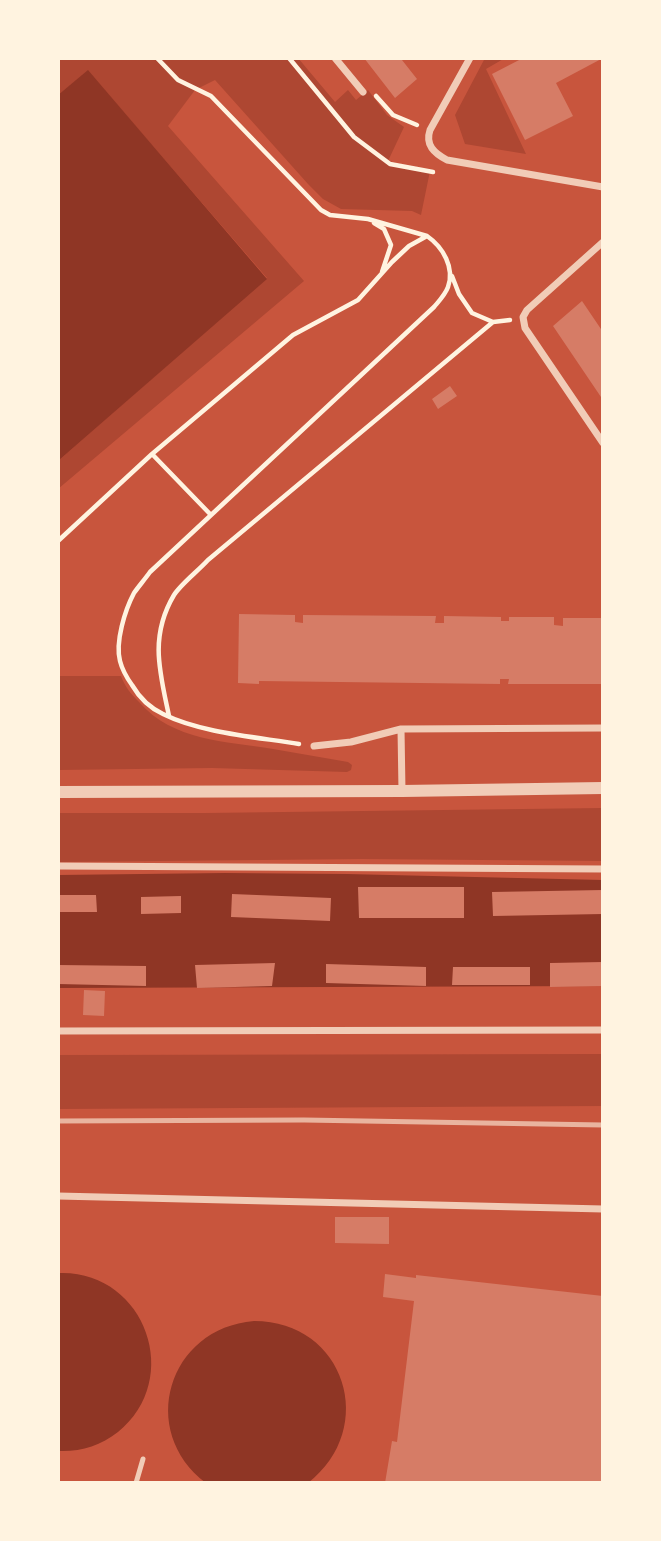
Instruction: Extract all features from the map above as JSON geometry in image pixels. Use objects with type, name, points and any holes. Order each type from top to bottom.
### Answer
[{"type":"street","points":[[335,58],[363,92]]},
{"type":"street","points":[[470,58],[430,130],[428,136],[432,149],[447,160],[603,187]]},
{"type":"street","points":[[603,242],[527,310],[523,317],[525,328],[603,443]]},
{"type":"street","points":[[314,746],[351,742],[401,729],[603,728]]},
{"type":"street","points":[[401,729],[402,791]]},
{"type":"street","points":[[58,792],[603,788]]},
{"type":"street","points":[[58,866],[603,869]]},
{"type":"street","points":[[58,1031],[603,1030]]},
{"type":"street","points":[[58,1196],[603,1209]]},
{"type":"lane","points":[[136,1483],[143,1459]]},
{"type":"path","points":[[157,58],[178,80],[211,96],[321,210],[330,215],[368,219],[427,236],[435,242],[447,259],[459,294],[472,313],[494,322]]},
{"type":"path","points":[[393,115],[407,122]]},
{"type":"path","points":[[368,219],[384,229],[391,245],[381,275]]},
{"type":"path","points":[[58,541],[152,454],[293,335],[358,300],[409,246],[427,236]]},
{"type":"path","points":[[314,746],[214,730],[160,713],[139,697],[128,679],[120,661],[119,638],[134,594],[150,572],[434,307],[447,290],[451,275]]},
{"type":"path","points":[[170,717],[158,652],[160,632],[175,594],[208,561],[494,322],[523,317]]},
{"type":"path","points":[[152,454],[211,515]]},
{"type":"shaded area","points":[[58,58],[298,58],[335,102],[348,90],[356,100],[368,90],[387,115],[404,127],[388,161],[430,171],[421,215],[412,211],[341,209],[323,199],[308,184],[215,80],[195,90],[168,126],[304,281],[58,489],[58,461],[267,278],[88,71],[58,95]]},
{"type":"shaded area","points":[[485,58],[505,58],[486,69],[526,154],[465,144],[455,115]]},
{"type":"shaded area","points":[[88,70],[267,279],[58,461],[58,95]]},
{"type":"shaded area","points":[[58,676],[121,676],[131,693],[153,715],[184,732],[218,741],[348,762],[352,765],[351,770],[58,770]]},
{"type":"shaded area","points":[[603,808],[603,861],[363,859],[58,862],[58,813]]},
{"type":"shaded area","points":[[225,873],[603,880],[603,986],[58,988],[58,875]]},
{"type":"shaded area","points":[[603,1054],[603,1106],[58,1109],[58,1055]]},
{"type":"shaded area","points":[[58,1273],[88,1276],[113,1289],[132,1307],[145,1331],[151,1357],[149,1384],[138,1410],[111,1437],[82,1449],[66,1451],[58,1451]]},
{"type":"shaded area","points":[[254,1321],[285,1326],[311,1339],[330,1358],[342,1381],[346,1408],[342,1434],[330,1460],[308,1483],[206,1483],[185,1461],[172,1437],[168,1411],[172,1385],[183,1362],[201,1342],[224,1328]]},
{"type":"building","points":[[364,58],[404,58],[402,60],[417,79],[395,98]]},
{"type":"building","points":[[523,58],[603,58],[556,83],[573,116],[525,140],[492,74]]},
{"type":"building","points":[[582,301],[603,332],[603,400],[553,326]]},
{"type":"building","points":[[450,386],[457,396],[438,409],[432,399]]},
{"type":"building","points":[[239,614],[295,615],[295,622],[303,623],[303,615],[436,616],[435,623],[444,623],[444,616],[501,617],[501,621],[509,621],[509,617],[554,617],[554,625],[563,626],[563,618],[603,618],[603,684],[508,684],[509,679],[500,679],[500,684],[238,683]]},
{"type":"building","points":[[358,887],[464,887],[464,918],[359,918]]},
{"type":"building","points":[[603,890],[603,914],[493,916],[492,892]]},
{"type":"building","points":[[232,894],[331,898],[330,921],[231,917]]},
{"type":"building","points":[[58,895],[96,895],[97,912],[58,912]]},
{"type":"building","points":[[181,896],[181,913],[141,914],[141,897]]},
{"type":"building","points":[[603,962],[603,986],[550,987],[550,963]]},
{"type":"building","points":[[275,963],[272,986],[197,988],[195,965]]},
{"type":"building","points":[[326,964],[426,967],[426,986],[326,983]]},
{"type":"building","points":[[58,965],[146,966],[146,986],[58,984]]},
{"type":"building","points":[[453,967],[530,967],[530,985],[452,985]]},
{"type":"building","points":[[84,990],[105,991],[104,1016],[83,1015]]},
{"type":"building","points":[[335,1217],[389,1217],[389,1244],[335,1243]]},
{"type":"building","points":[[385,1274],[416,1278],[416,1275],[603,1296],[603,1483],[385,1483],[392,1441],[397,1442],[414,1301],[383,1297]]},
{"type":"railway","points":[[58,1121],[304,1120],[603,1125]]}]
